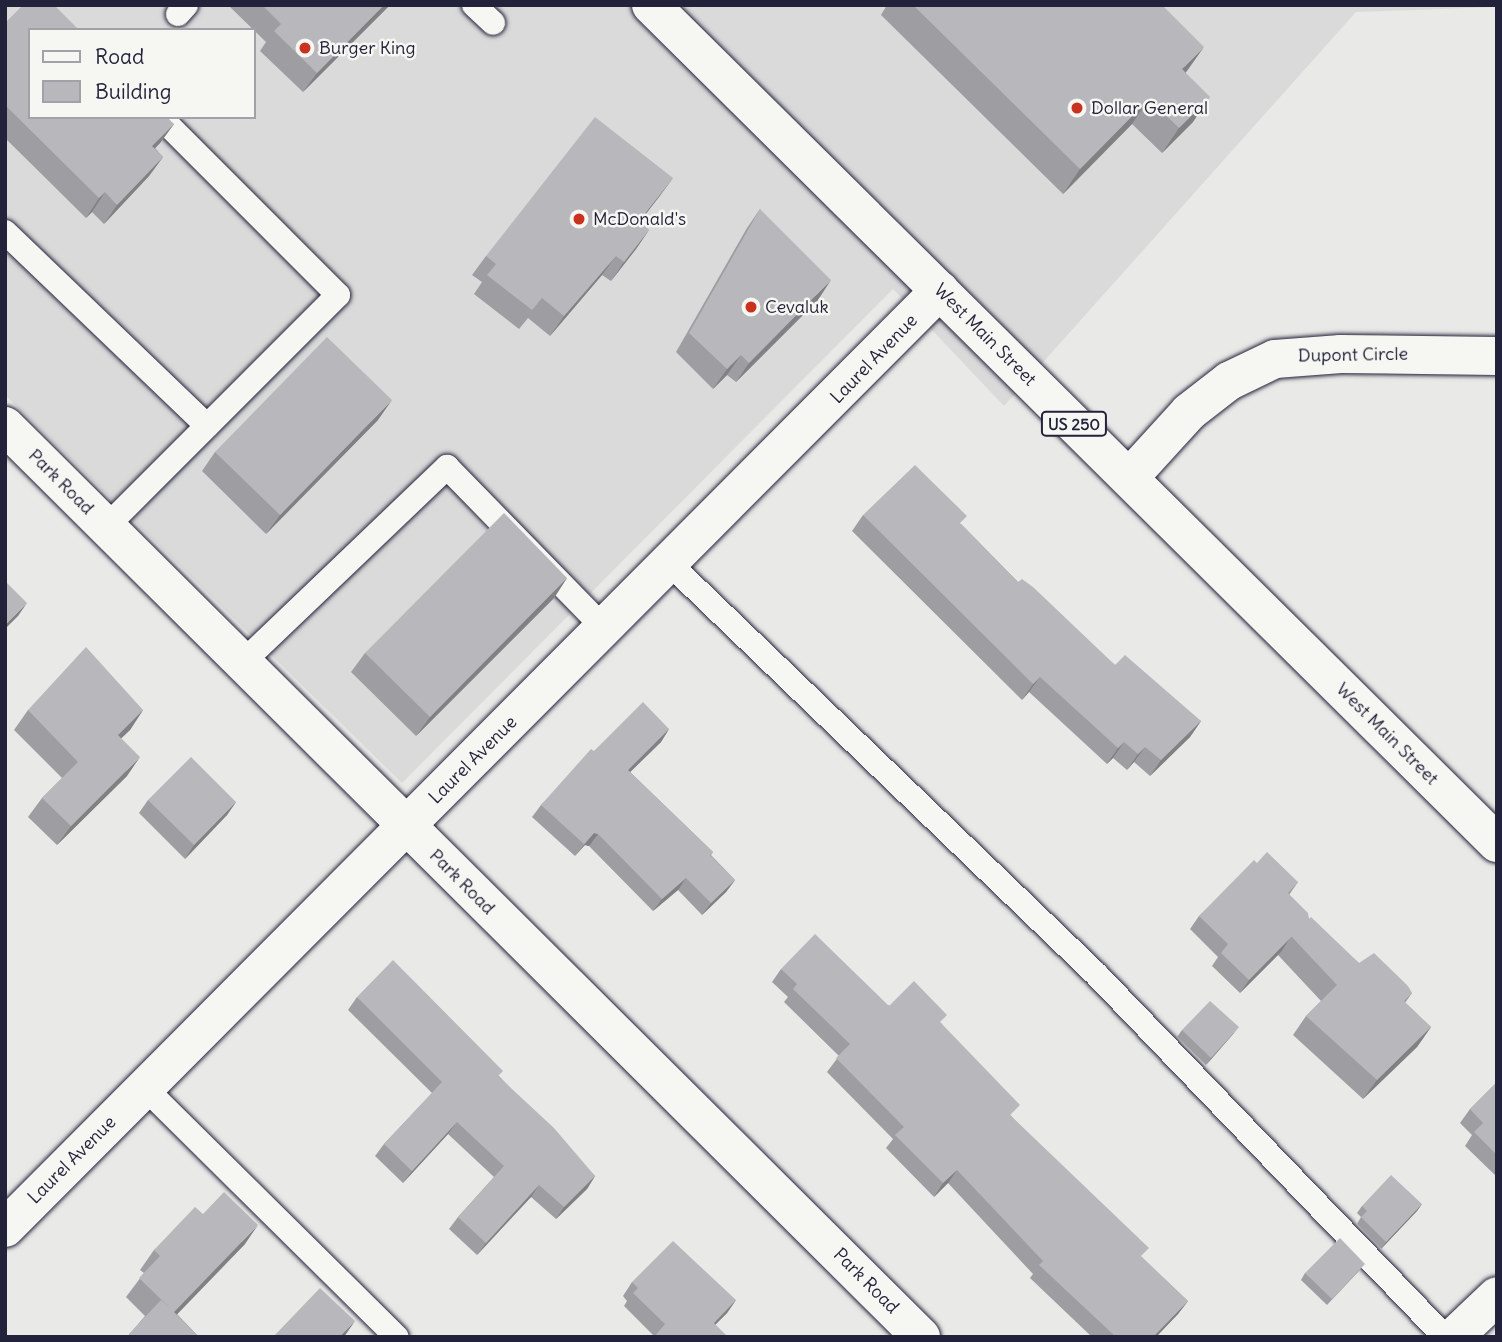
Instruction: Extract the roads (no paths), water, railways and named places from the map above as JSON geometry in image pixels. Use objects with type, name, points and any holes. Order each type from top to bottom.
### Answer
[{"type":"street","name":"West Main Street","points":[[651,5],[1497,843]]},
{"type":"street","name":"Laurel Avenue","points":[[5,1228],[670,564],[940,290]]},
{"type":"street","name":"Dupont Circle","points":[[1129,478],[1189,412],[1229,381],[1276,359],[1342,354],[1497,356]]},
{"type":"street","name":"Park Road","points":[[5,426],[921,1337]]},
{"type":"street","points":[[1454,1337],[1494,1304]]},
{"type":"lane","points":[[474,5],[493,23]]},
{"type":"lane","points":[[106,527],[338,295],[162,119]]},
{"type":"lane","points":[[5,232],[207,426]]},
{"type":"lane","points":[[242,663],[447,467],[605,629]]},
{"type":"lane","points":[[670,564],[1096,974],[1445,1337]]},
{"type":"lane","points":[[145,1088],[397,1337]]},
{"type":"place","name":"Burger King","points":[[305,48]]},
{"type":"place","name":"Dollar General","points":[[1077,108]]},
{"type":"place","name":"McDonald's","points":[[579,219]]},
{"type":"place","name":"Cevaluk","points":[[751,307]]}]
